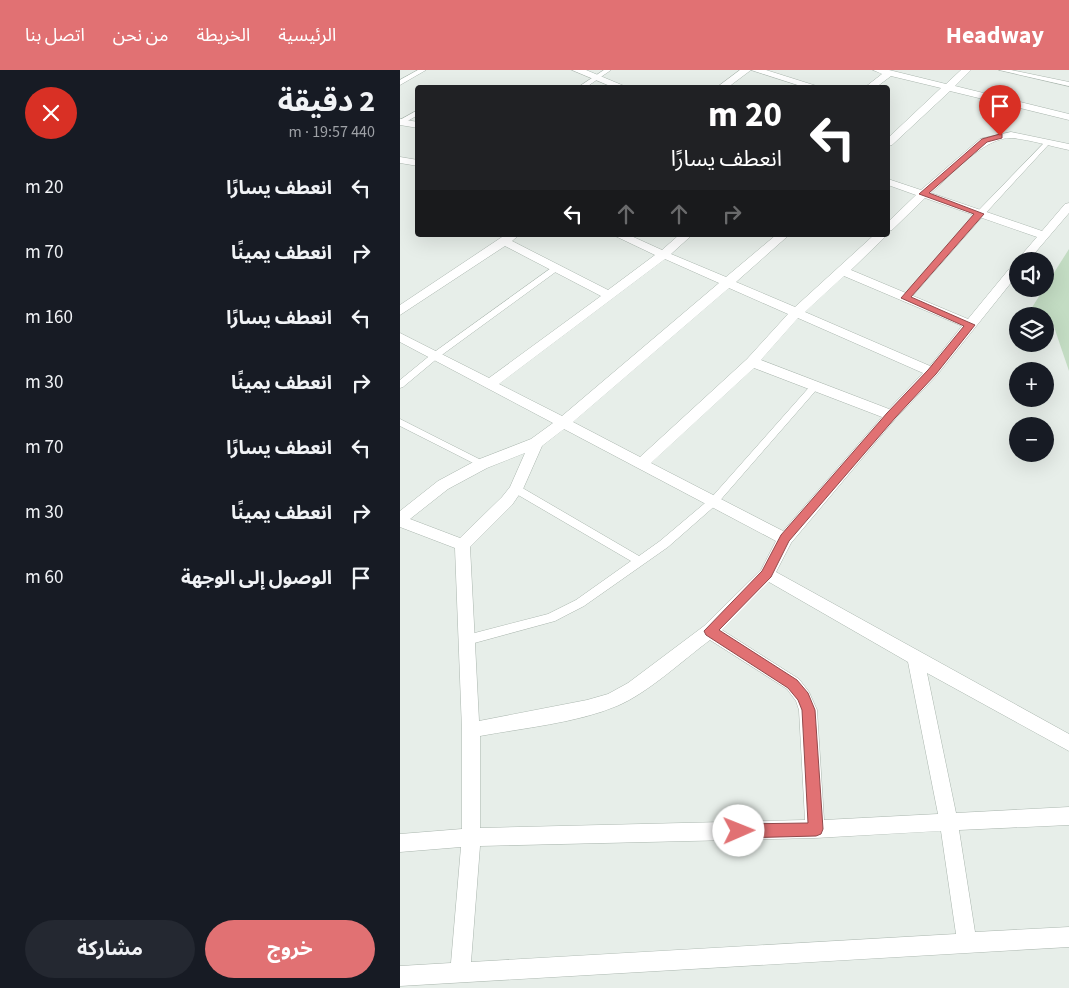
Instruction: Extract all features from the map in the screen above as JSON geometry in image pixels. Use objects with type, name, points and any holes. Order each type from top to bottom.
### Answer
[{"type":"street","points":[[577,70],[617,85]]},
{"type":"street","points":[[724,85],[746,70]]},
{"type":"street","points":[[756,70],[798,85]]},
{"type":"street","points":[[878,70],[1069,117]]},
{"type":"street","points":[[890,141],[966,70]]},
{"type":"street","points":[[872,85],[891,72]]},
{"type":"street","points":[[401,122],[415,124]]},
{"type":"street","points":[[890,226],[923,194],[984,141],[1011,135],[1069,147]]},
{"type":"street","points":[[400,160],[415,162]]},
{"type":"street","points":[[890,183],[1043,235]]},
{"type":"street","points":[[1029,252],[1069,206]]},
{"type":"street","points":[[623,237],[932,372]]},
{"type":"street","points":[[490,384],[663,255],[684,237]]},
{"type":"street","points":[[462,545],[400,520],[443,485],[482,464],[536,443],[564,422],[781,237]]},
{"type":"street","points":[[642,464],[752,362],[796,313],[879,237]]},
{"type":"street","points":[[400,310],[509,238],[557,268],[609,295]]},
{"type":"street","points":[[843,271],[970,325]]},
{"type":"street","points":[[471,730],[588,708],[613,700],[634,688],[710,631],[767,574],[785,538],[891,416],[932,372],[1009,277]]},
{"type":"street","points":[[400,336],[785,538]]},
{"type":"street","points":[[752,362],[891,416]]},
{"type":"street","points":[[460,973],[472,838],[471,730],[462,545],[507,501],[516,489],[536,443]]},
{"type":"street","points":[[767,574],[1069,743]]},
{"type":"street","points":[[710,631],[793,684],[803,697],[808,710],[816,829]]},
{"type":"street","points":[[916,658],[949,823],[967,943]]},
{"type":"street","points":[[400,843],[472,838],[816,829],[1069,816]]},
{"type":"street","points":[[400,976],[1069,937]]},
{"type":"lane","points":[[400,84],[423,70]]},
{"type":"lane","points":[[585,85],[608,70]]},
{"type":"lane","points":[[1002,70],[1069,84]]},
{"type":"lane","points":[[1042,78],[1050,70]]},
{"type":"lane","points":[[401,122],[415,114]]},
{"type":"lane","points":[[906,298],[980,214],[1047,143]]},
{"type":"lane","points":[[400,385],[436,356],[557,268]]},
{"type":"lane","points":[[467,640],[551,618],[580,603],[664,544],[714,501],[814,386]]},
{"type":"lane","points":[[400,422],[482,464]]},
{"type":"lane","points":[[516,489],[639,561]]},
{"type":"green space","points":[[1069,249],[1069,371],[1054,327],[1054,307],[1032,307],[1039,297],[1054,297],[1054,273]]},
{"type":"route","points":[[739,831],[816,829],[808,710],[803,697],[793,684],[710,631],[767,574],[785,538],[891,416],[932,372],[970,325],[906,298],[980,214],[923,194],[984,141],[1000,136]]}]
